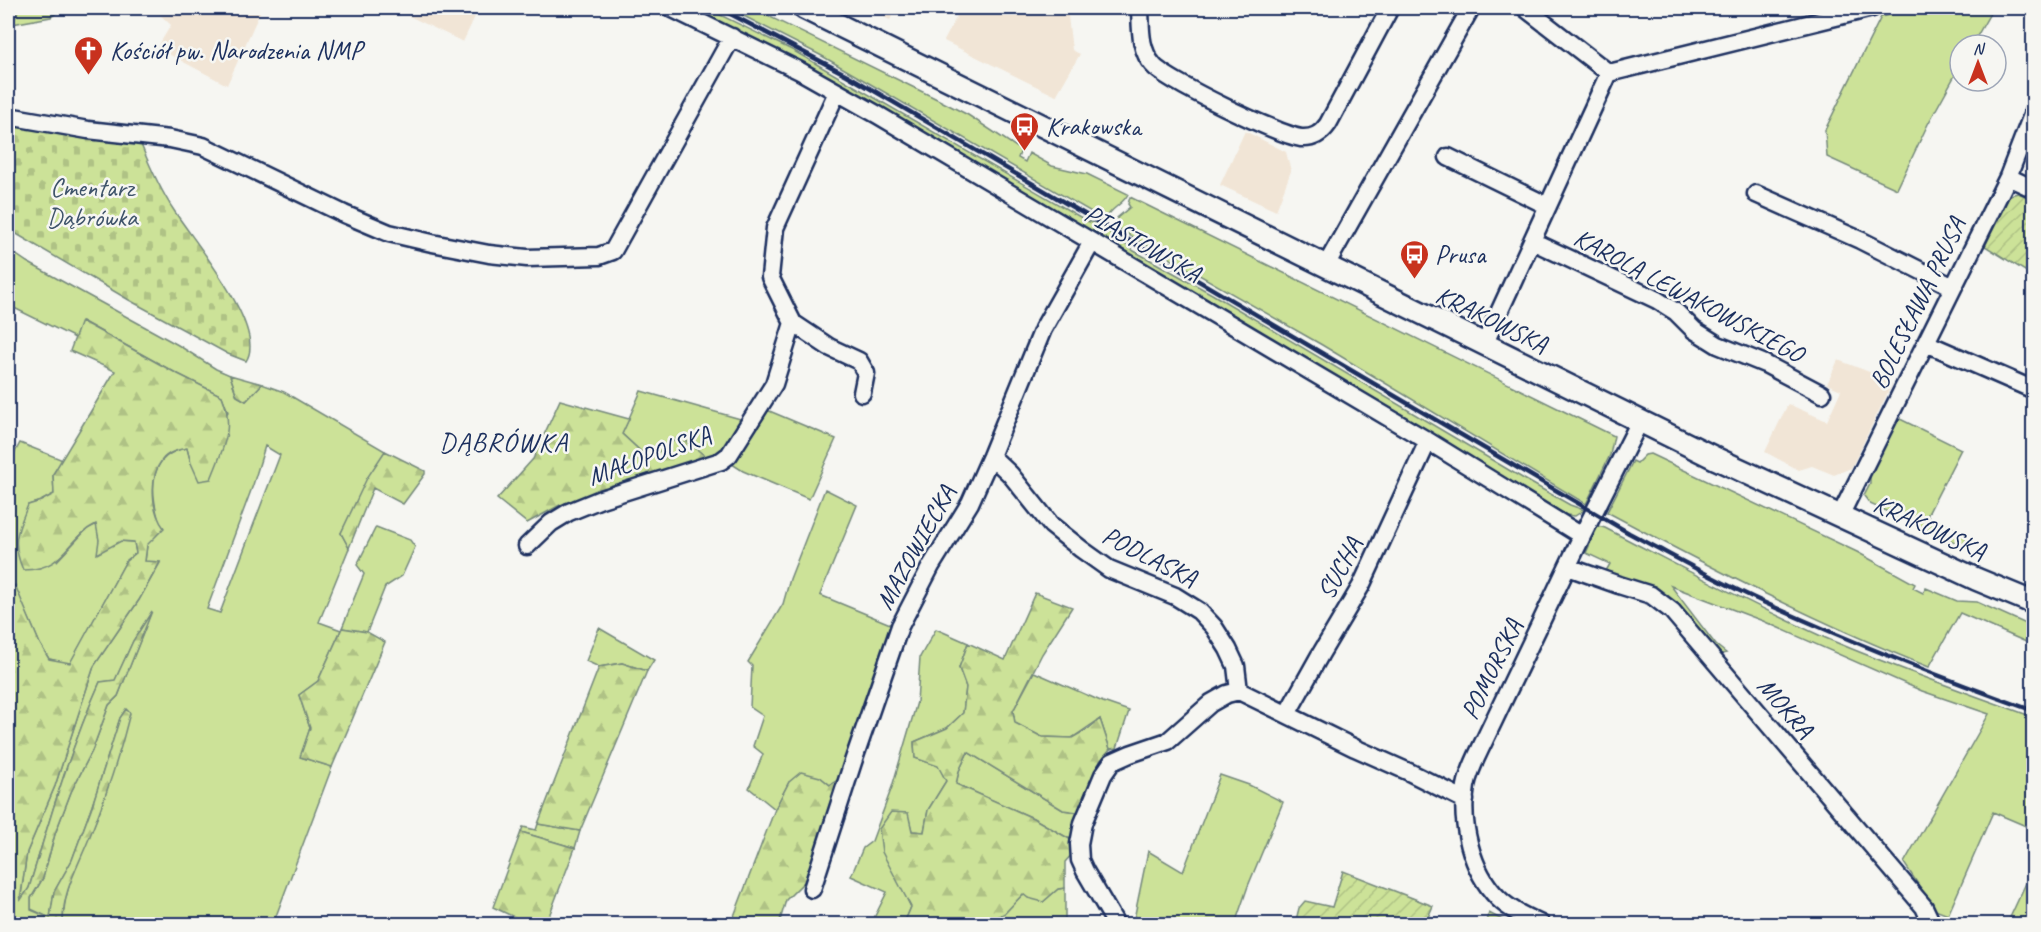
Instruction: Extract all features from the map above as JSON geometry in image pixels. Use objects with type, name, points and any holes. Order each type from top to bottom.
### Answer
[{"type":"main road","name":"KRAKOWSKA","points":[[804,8],[1717,459],[2034,603]]},
{"type":"street","name":"PIASTOWSKA","points":[[671,8],[837,92],[1428,441],[1582,536]]},
{"type":"street","points":[[1140,8],[1142,45],[1147,58],[1162,73],[1266,126],[1303,138],[1314,137],[1328,124],[1390,8]]},
{"type":"street","points":[[1325,267],[1471,8]]},
{"type":"street","points":[[1525,8],[1609,73]]},
{"type":"street","points":[[1609,73],[1872,8]]},
{"type":"street","points":[[8,116],[203,146],[344,214],[389,233],[489,254],[527,258],[599,256],[613,251],[732,37]]},
{"type":"street","points":[[1484,345],[1609,73]]},
{"type":"street","points":[[837,92],[775,228],[770,278],[793,323],[829,347],[859,361],[866,374],[862,393]]},
{"type":"street","name":"BOLESŁAWA PRUSA","points":[[1840,516],[2008,177],[2034,110]]},
{"type":"street","points":[[1448,157],[1548,206]]},
{"type":"street","points":[[2008,177],[2034,189]]},
{"type":"street","points":[[1756,194],[1860,240],[1953,287]]},
{"type":"street","name":"KAROLA LEWAKOWSKIEGO","points":[[1532,241],[1657,300],[1676,312],[1694,330],[1718,345],[1765,364],[1822,394]]},
{"type":"street","name":"MAZOWIECKA","points":[[812,889],[900,626],[920,586],[970,502],[1043,329],[1092,242]]},
{"type":"street","name":"MAŁOPOLSKA","points":[[528,546],[552,523],[569,512],[601,499],[721,461],[729,455],[774,384],[793,323]]},
{"type":"street","points":[[1926,343],[2034,390]]},
{"type":"street","name":"POMORSKA","points":[[1541,924],[1512,909],[1498,898],[1478,870],[1466,826],[1465,800],[1471,770],[1582,536],[1640,421]]},
{"type":"street","name":"SUCHA","points":[[1287,714],[1361,586],[1428,441]]},
{"type":"street","name":"PODLASKA","points":[[991,456],[1010,474],[1051,525],[1081,549],[1108,569],[1175,596],[1199,611],[1214,627],[1228,649],[1236,666],[1239,691]]},
{"type":"street","name":"MOKRA","points":[[1568,567],[1651,595],[1672,611],[1924,907],[1932,924]]},
{"type":"street","points":[[1116,924],[1080,860],[1079,844],[1083,823],[1103,775],[1112,762],[1168,741],[1211,703],[1227,694],[1239,691],[1465,800]]},
{"type":"shaded area","points":[[153,8],[262,8],[227,85],[157,48],[171,25]]},
{"type":"shaded area","points":[[408,8],[479,8],[463,42],[405,14]]},
{"type":"shaded area","points":[[870,8],[896,8],[890,20]]},
{"type":"shaded area","points":[[961,8],[1067,8],[1072,50],[1080,54],[1056,96],[944,41]]},
{"type":"shaded area","points":[[1245,131],[1286,152],[1291,171],[1276,211],[1220,185]]},
{"type":"shaded area","points":[[1838,360],[1880,376],[1892,384],[1851,468],[1834,475],[1812,466],[1799,470],[1765,452],[1788,404],[1827,421],[1841,390],[1827,384]]},
{"type":"green space","points":[[19,8],[63,8],[51,17],[12,24]]},
{"type":"green space","points":[[688,8],[706,8],[794,51],[1087,221],[1098,225],[1095,231],[1098,233],[1093,233]]},
{"type":"green space","points":[[728,8],[752,8],[968,115],[1021,150],[1018,158],[1025,162],[1029,153],[1052,166],[1087,174],[1128,194],[1106,219],[1101,221],[1095,214],[822,56]]},
{"type":"green space","points":[[1915,8],[1993,8],[1979,33],[1948,33],[1948,88],[1897,189],[1827,157],[1825,130],[1881,17]]},
{"type":"green space","name":"Cmentarz Dąbrówka","points":[[8,122],[140,142],[175,212],[226,285],[238,307],[247,328],[250,347],[246,361],[228,354],[129,300],[8,229]]},
{"type":"green space","points":[[2018,193],[2033,199],[2033,276],[1985,246],[2010,195]]},
{"type":"green space","points":[[1130,197],[1614,436],[1610,455],[1586,504],[1322,345],[1115,227],[1117,218],[1130,207],[1128,204]]},
{"type":"green space","points":[[1105,229],[1134,251],[1212,294],[1524,479],[1570,505],[1584,510],[1575,516],[1566,515],[1100,237],[1103,234],[1101,230]]},
{"type":"green space","points":[[8,249],[27,262],[230,375],[237,396],[246,401],[262,384],[284,392],[385,451],[341,533],[349,548],[319,622],[341,630],[318,681],[299,695],[310,728],[301,757],[332,767],[273,924],[63,923],[68,890],[105,796],[126,709],[120,718],[72,860],[54,892],[50,918],[31,909],[31,898],[43,878],[55,834],[71,792],[92,751],[109,705],[118,696],[150,615],[133,641],[115,681],[100,682],[70,758],[29,888],[20,903],[27,852],[55,786],[94,666],[139,600],[160,563],[145,562],[147,545],[159,521],[154,497],[155,475],[165,458],[174,452],[187,448],[191,463],[228,412],[222,396],[82,321],[75,338],[8,305]],"holes":[[[265,446],[280,455],[220,613],[207,609]]]},
{"type":"green space","points":[[81,321],[222,396],[226,407],[226,438],[211,479],[199,481],[187,448],[167,455],[158,467],[153,494],[156,513],[164,528],[147,545],[145,561],[160,562],[139,600],[94,666],[55,786],[27,852],[20,901],[29,888],[70,758],[100,682],[115,680],[133,641],[152,611],[118,696],[109,705],[92,751],[71,792],[55,834],[43,878],[31,898],[31,910],[50,918],[54,892],[72,860],[120,718],[126,709],[130,713],[122,744],[96,821],[65,900],[63,923],[68,924],[8,924],[8,592],[15,585],[40,644],[49,659],[70,663],[126,561],[136,553],[134,542],[121,541],[97,554],[99,540],[96,524],[78,537],[57,559],[37,569],[23,570],[17,552],[18,530],[28,505],[54,494],[53,474],[115,371],[70,351]]},
{"type":"green space","points":[[230,375],[262,384],[246,401],[237,396]]},
{"type":"green space","points":[[641,391],[744,420],[725,452],[709,459],[649,459],[622,434]]},
{"type":"green space","points":[[560,400],[629,419],[622,434],[649,459],[680,436],[709,459],[643,476],[560,505],[527,523],[497,499],[533,459]]},
{"type":"green space","points":[[767,410],[836,439],[809,499],[743,471],[732,464]]},
{"type":"green space","points":[[1894,416],[1961,449],[1927,516],[1968,535],[1966,542],[1961,545],[1870,504],[1864,496],[1870,484],[1870,474]]},
{"type":"green space","points":[[20,443],[63,460],[53,474],[54,494],[28,505],[57,561],[87,529],[97,524],[99,540],[134,542],[136,553],[126,561],[70,664],[49,659],[40,644],[15,586],[8,592],[8,465]]},
{"type":"green space","points":[[385,451],[425,471],[425,474],[403,504],[373,488],[349,548],[341,533],[367,478]]},
{"type":"green space","points":[[1650,454],[1857,552],[1915,584],[1913,588],[1923,593],[1926,588],[1957,601],[1977,602],[2033,627],[2033,645],[1960,613],[1929,667],[1766,594],[1607,512],[1633,461],[1637,463],[1645,455]]},
{"type":"green space","points":[[825,489],[857,505],[820,595],[895,626],[843,777],[830,785],[820,777],[789,782],[775,809],[749,788],[763,754],[753,746],[763,716],[750,707],[752,666],[748,662],[783,604],[790,579]]},
{"type":"green space","points":[[1598,526],[1821,636],[2033,717],[2033,829],[1993,812],[1948,915],[1935,910],[1904,863],[1989,714],[1922,691],[1763,621],[1671,586],[1716,645],[1726,653],[1713,656],[1663,595],[1603,576],[1610,564],[1586,553]]},
{"type":"green space","points":[[376,527],[410,540],[415,547],[402,576],[385,587],[367,632],[342,628],[364,574],[357,565]]},
{"type":"green space","points":[[1035,593],[1072,607],[1042,654],[1013,711],[1015,723],[1042,737],[1072,738],[1100,719],[1110,749],[1100,761],[1084,813],[1063,810],[968,752],[956,784],[1033,818],[1073,841],[1073,853],[1065,862],[1065,888],[1058,889],[1043,902],[1028,898],[1023,894],[1005,913],[985,924],[970,921],[970,924],[902,924],[911,907],[882,852],[879,829],[891,812],[908,813],[912,831],[924,832],[928,810],[946,781],[938,766],[915,758],[914,742],[947,728],[963,713],[966,687],[959,668],[968,643],[1005,660]]},
{"type":"green space","points":[[342,628],[367,632],[385,642],[332,767],[300,757],[310,728],[299,695],[318,681]]},
{"type":"green space","points":[[599,628],[654,660],[647,671],[622,663],[599,667],[586,661]]},
{"type":"green space","points":[[936,629],[968,643],[959,668],[966,687],[963,713],[947,728],[914,742],[915,758],[939,766],[946,781],[928,810],[924,832],[912,831],[907,813],[900,884],[911,907],[905,921],[902,924],[871,924],[887,892],[851,876],[863,848],[872,841],[892,787],[917,702],[920,657]]},
{"type":"green space","points":[[622,663],[647,671],[580,831],[538,824],[599,667]]},
{"type":"green space","points":[[1034,672],[1129,711],[1117,748],[1110,749],[1100,719],[1072,738],[1042,737],[1015,723],[1013,711]]},
{"type":"green space","points":[[968,752],[1063,810],[1084,813],[1073,841],[1033,818],[956,784]]},
{"type":"green space","points":[[801,772],[820,777],[830,785],[843,777],[808,878],[786,900],[779,924],[731,924],[775,809],[789,782]]},
{"type":"green space","points":[[1220,775],[1249,785],[1283,802],[1248,886],[1235,924],[1133,924],[1148,851],[1183,872]]},
{"type":"green space","points":[[538,824],[580,831],[575,848],[521,832],[523,827],[536,830]]},
{"type":"green space","points":[[521,832],[575,848],[546,924],[529,924],[493,907]]},
{"type":"green space","points":[[2033,868],[2033,924],[2007,924]]},
{"type":"green space","points":[[1343,871],[1433,906],[1425,924],[1295,924],[1299,908],[1305,901],[1332,907]]},
{"type":"green space","points":[[1065,888],[1065,923],[985,924],[1005,913],[1023,894],[1043,902],[1058,889]]},
{"type":"green space","points":[[1489,913],[1510,924],[1485,924]]},
{"type":"railway","points":[[719,8],[847,75],[1629,533],[1729,586],[1796,617],[1965,686],[2034,711]]},
{"type":"place","name":"Kościół pw. Narodzenia NMP","points":[[89,76]]},
{"type":"place","name":"Krakowska","points":[[1025,152]]},
{"type":"place","name":"Prusa","points":[[1414,280]]},
{"type":"district","name":"DĄBRÓWKA","points":[[504,442]]}]
